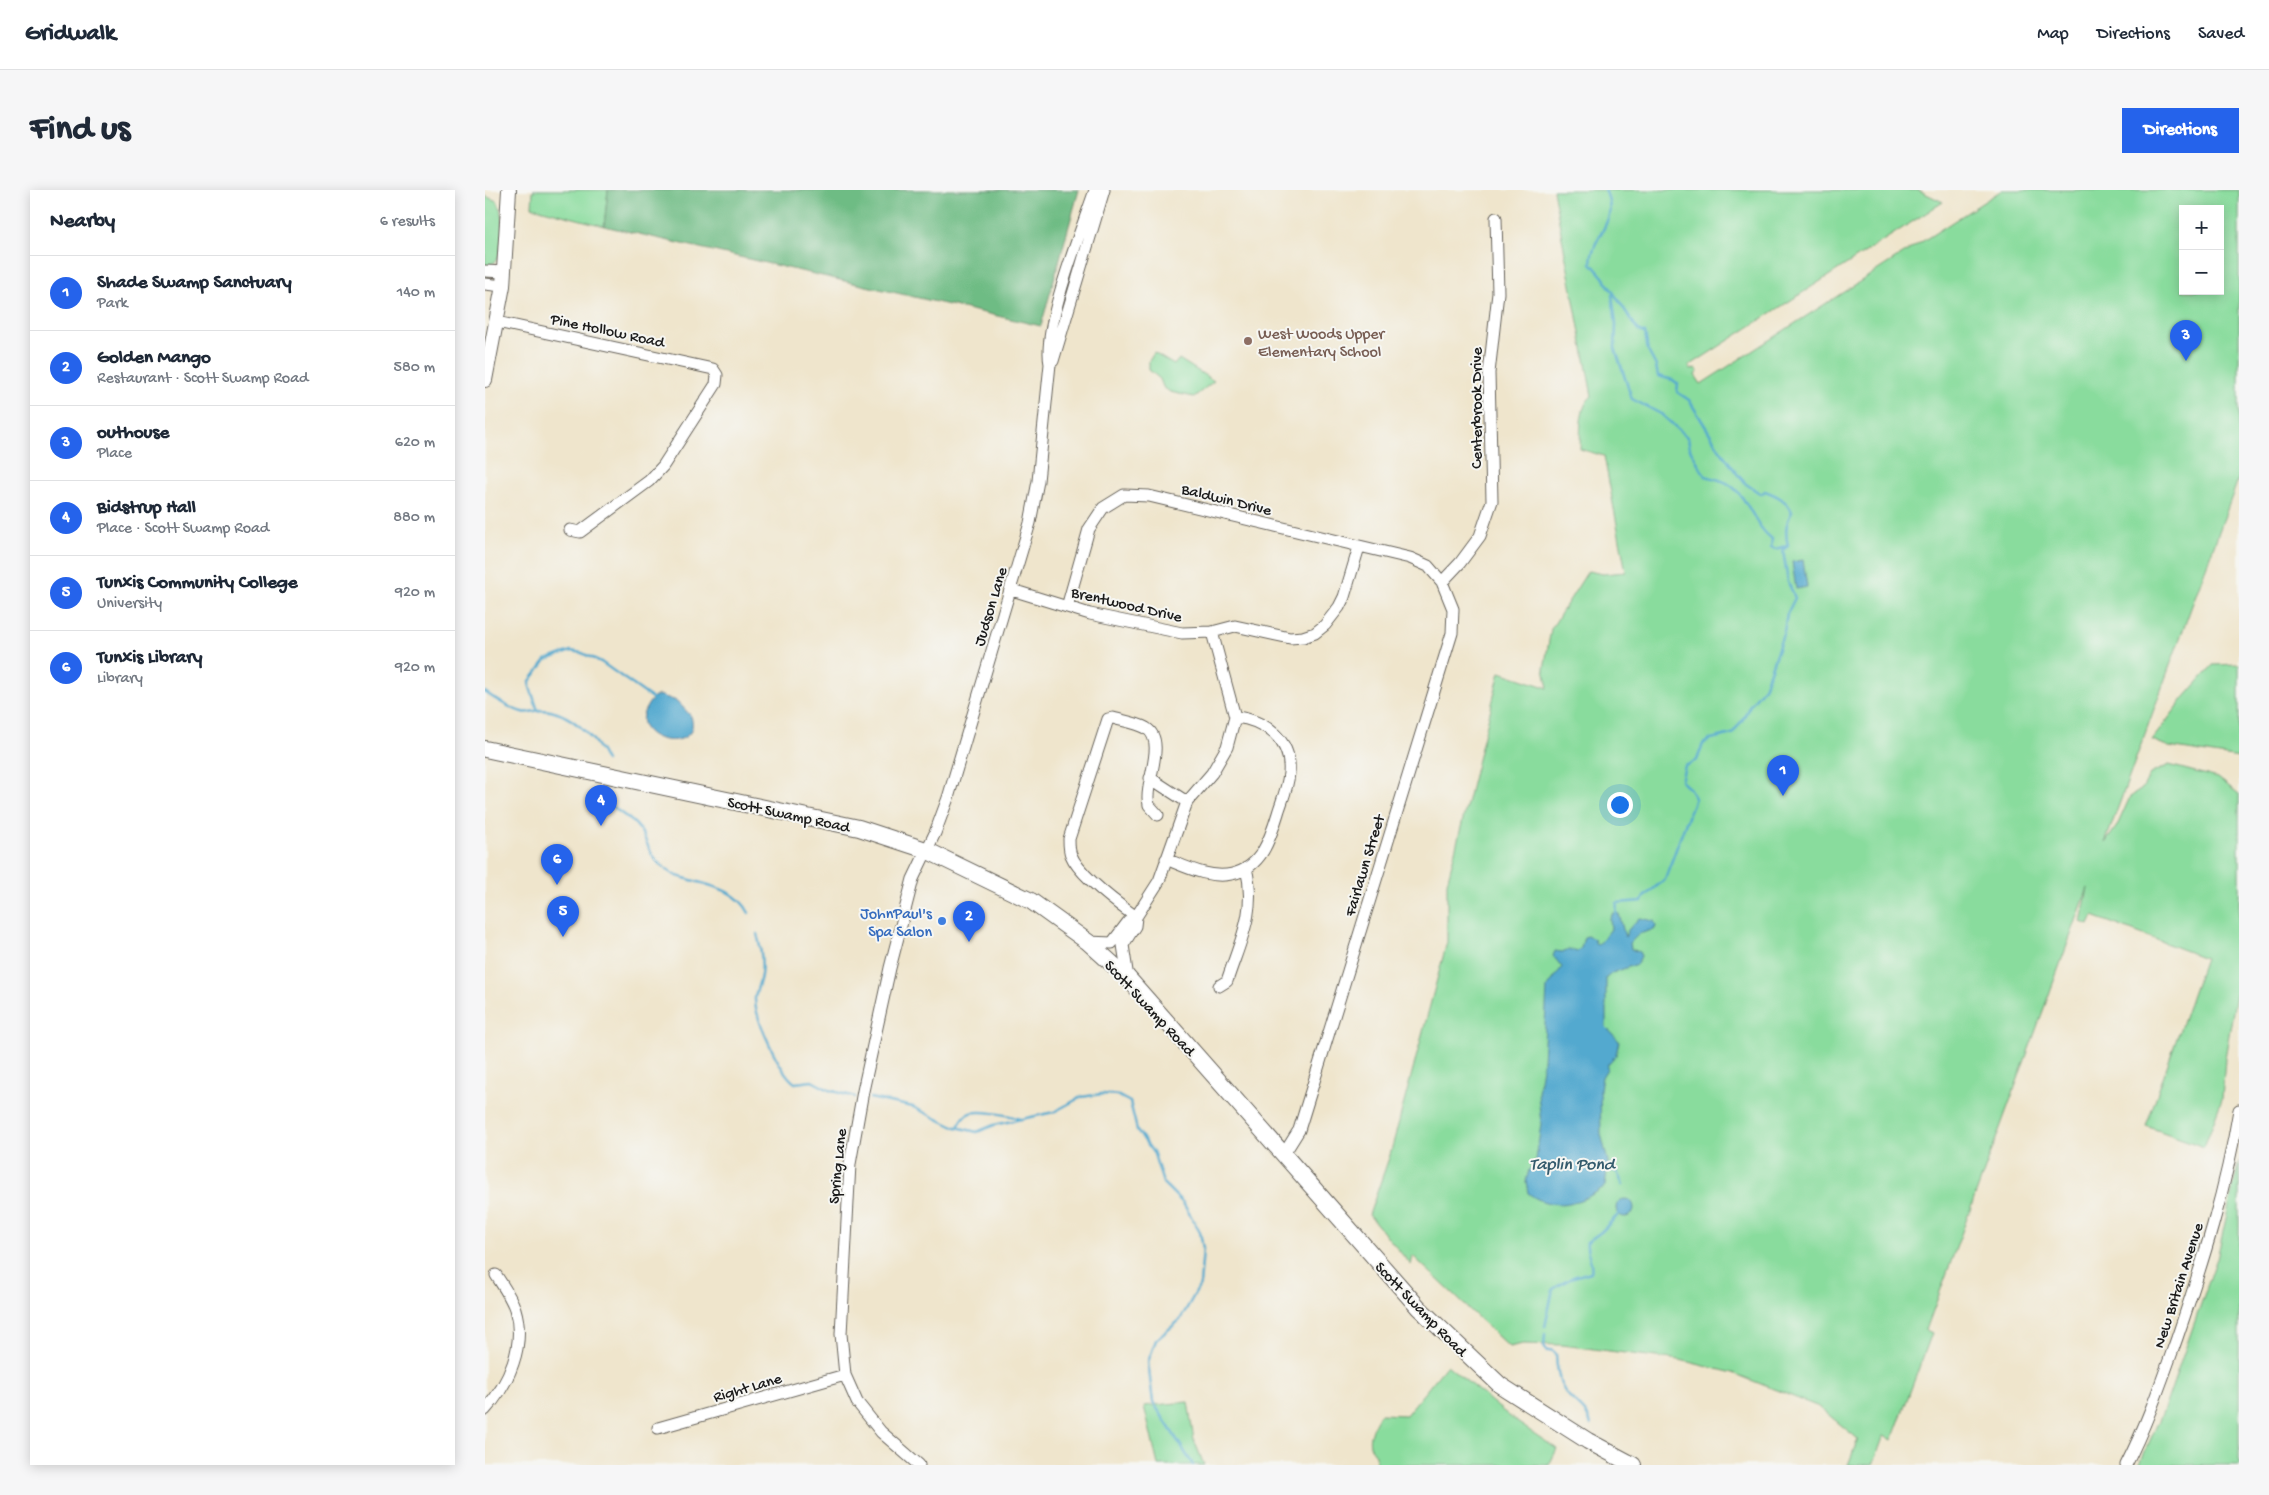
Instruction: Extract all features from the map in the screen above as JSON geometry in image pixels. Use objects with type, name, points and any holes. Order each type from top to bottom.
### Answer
[{"type":"highway","name":"Scott Swamp Road","points":[[485,749],[859,828],[926,850],[1031,901],[1088,942],[1128,978],[1419,1308],[1493,1378],[1567,1428],[1633,1465]]},
{"type":"main road","points":[[485,380],[505,272],[509,190]]},
{"type":"street","name":"Judson Lane","points":[[926,850],[935,833],[948,798],[1011,590],[1034,504],[1050,364],[1049,342],[1057,306],[1095,190]]},
{"type":"street","name":"Judson Lane","points":[[1050,364],[1054,358],[1104,190]]},
{"type":"street","name":"Centerbrook Drive","points":[[1442,582],[1460,563],[1480,536],[1492,501],[1489,373],[1498,293],[1496,218]]},
{"type":"street","points":[[485,270],[505,272]]},
{"type":"street","points":[[485,284],[503,286]]},
{"type":"street","name":"Pine Hollow Road","points":[[497,322],[713,368],[717,375],[716,384],[663,466],[654,476],[580,532],[570,530]]},
{"type":"street","name":"Baldwin Drive","points":[[1067,607],[1089,529],[1103,508],[1124,495],[1149,496],[1411,558],[1428,566],[1442,582]]},
{"type":"street","name":"Brentwood Drive","points":[[1011,590],[1113,620],[1181,633],[1212,632],[1235,626],[1290,638],[1315,633],[1333,617],[1342,602],[1359,547]]},
{"type":"street","name":"Fairlawn Street","points":[[1284,1154],[1299,1130],[1452,633],[1453,609],[1442,582]]},
{"type":"street","points":[[1088,942],[1112,943],[1128,922],[1136,917],[1159,881],[1187,802],[1212,773],[1227,747],[1235,717],[1212,632]]},
{"type":"street","points":[[1165,860],[1213,875],[1231,874],[1246,868],[1261,854],[1270,839],[1287,782],[1289,762],[1281,742],[1267,727],[1248,718],[1235,717]]},
{"type":"street","points":[[1136,917],[1108,896],[1076,863],[1071,854],[1069,839],[1108,720],[1113,718],[1145,727],[1153,734],[1156,745],[1148,798],[1149,805],[1158,815]]},
{"type":"street","points":[[1150,778],[1187,802]]},
{"type":"street","name":"Spring Lane","points":[[919,1465],[870,1421],[857,1402],[845,1374],[841,1334],[850,1164],[863,1091],[890,968],[913,879],[926,850]]},
{"type":"street","points":[[1219,986],[1227,981],[1249,915],[1251,894],[1246,868]]},
{"type":"street","points":[[1128,978],[1123,945],[1135,926],[1136,917]]},
{"type":"street","name":"New Britain Avenue","points":[[2126,1465],[2165,1372],[2205,1256],[2226,1181],[2239,1110]]},
{"type":"street","points":[[485,1410],[507,1381],[514,1361],[518,1334],[515,1309],[496,1275]]},
{"type":"street","name":"Right Lane","points":[[658,1428],[845,1374]]},
{"type":"green space","points":[[533,190],[608,190],[604,226],[532,207]]},
{"type":"green space","points":[[608,190],[1079,190],[1041,326],[604,226]]},
{"type":"green space","points":[[1553,190],[1918,190],[1943,202],[1689,366],[1691,370],[1696,368],[1698,371],[1695,375],[1701,384],[2002,190],[2239,190],[2239,477],[2105,843],[2117,826],[2130,797],[2142,789],[2150,774],[2169,765],[2218,778],[2239,794],[2239,977],[2225,1058],[2222,1099],[2204,1147],[2146,1126],[2205,958],[2093,916],[2089,925],[2081,922],[2088,888],[1926,1330],[1932,1333],[1892,1440],[1884,1435],[1873,1465],[1848,1465],[1858,1439],[1819,1407],[1733,1373],[1680,1360],[1562,1345],[1523,1344],[1509,1347],[1413,1256],[1411,1265],[1369,1215],[1390,1155],[1447,942],[1447,883],[1500,672],[1548,688],[1544,669],[1551,629],[1588,571],[1603,574],[1626,572],[1604,456],[1580,449],[1582,413],[1592,396]]},
{"type":"green space","points":[[485,196],[497,201],[501,212],[502,229],[500,252],[497,259],[485,266]]},
{"type":"green space","points":[[1154,353],[1174,365],[1179,359],[1214,381],[1194,397],[1170,392],[1163,387],[1160,379],[1149,370],[1149,361]]},
{"type":"green space","points":[[2239,664],[2239,758],[2169,747],[2152,740],[2184,698],[2213,665]]},
{"type":"green space","points":[[2239,1161],[2239,1465],[2139,1465],[2165,1407],[2217,1258]]},
{"type":"green space","points":[[1447,1365],[1514,1420],[1557,1449],[1549,1465],[1376,1465],[1376,1455],[1372,1450],[1369,1440],[1380,1414],[1406,1415]]},
{"type":"green space","points":[[1188,1402],[1194,1440],[1204,1465],[1158,1465],[1144,1406]]},
{"type":"water","points":[[1803,560],[1807,587],[1796,589],[1792,562]]},
{"type":"water","points":[[659,695],[677,701],[691,716],[692,728],[687,736],[678,740],[667,740],[656,737],[648,731],[643,723],[644,712],[648,704]]},
{"type":"water","name":"Taplin Pond","points":[[1613,913],[1619,914],[1625,937],[1628,930],[1639,918],[1654,921],[1656,926],[1655,929],[1639,934],[1630,943],[1631,949],[1639,952],[1641,956],[1637,964],[1612,973],[1606,978],[1606,1027],[1619,1041],[1616,1055],[1607,1065],[1607,1069],[1602,1077],[1600,1090],[1601,1134],[1608,1162],[1605,1186],[1577,1201],[1557,1204],[1547,1202],[1537,1199],[1528,1193],[1526,1181],[1529,1170],[1536,1160],[1541,1124],[1538,1093],[1543,1061],[1547,988],[1562,967],[1553,956],[1555,951],[1562,952],[1569,949],[1577,952],[1581,948],[1584,937],[1588,936],[1594,939],[1596,944],[1600,943],[1611,929],[1610,919]]},
{"type":"water","points":[[1625,1199],[1631,1202],[1634,1208],[1631,1214],[1625,1217],[1619,1214],[1616,1208],[1619,1202]]},
{"type":"waterway","points":[[1605,190],[1610,211],[1608,220],[1595,244],[1591,263],[1603,277],[1638,330],[1645,333],[1648,351],[1656,366],[1658,376],[1673,380],[1678,384],[1677,392],[1689,400],[1738,475],[1746,484],[1761,494],[1765,491],[1773,494],[1781,498],[1790,508],[1792,512],[1786,529],[1788,546],[1783,550],[1788,582],[1795,598],[1787,614],[1784,632],[1764,688],[1750,705],[1732,734],[1711,739],[1703,744],[1697,760],[1685,766],[1681,781],[1690,789],[1695,798],[1665,879],[1644,897],[1642,901],[1617,903],[1616,916]]},
{"type":"waterway","points":[[1612,295],[1616,324],[1615,348],[1632,399],[1661,414],[1688,438],[1690,449],[1705,476],[1727,483],[1741,495],[1760,526],[1772,539],[1771,547],[1775,549],[1787,546]]},
{"type":"waterway","points":[[538,711],[530,687],[530,681],[546,660],[571,651],[582,653],[601,662],[653,699]]},
{"type":"waterway","points":[[485,692],[518,711],[552,711],[572,720],[595,743],[606,761]]},
{"type":"waterway","points":[[604,786],[607,800],[615,809],[639,828],[653,856],[661,865],[675,875],[716,887],[732,894],[749,913]]},
{"type":"waterway","points":[[757,934],[761,949],[762,965],[755,998],[756,1006],[763,1030],[782,1068],[795,1083],[812,1081],[829,1090],[855,1097]]},
{"type":"waterway","points":[[870,1098],[913,1107],[952,1126],[977,1132],[994,1125],[1054,1112],[1081,1097],[1102,1094],[1117,1095],[1130,1102],[1137,1130],[1154,1154],[1163,1183],[1183,1203],[1200,1232],[1203,1249],[1200,1285],[1180,1320],[1156,1340],[1148,1362],[1153,1402],[1193,1465]]},
{"type":"waterway","points":[[958,1127],[965,1116],[979,1112],[994,1113],[1020,1119]]},
{"type":"waterway","points":[[1605,1167],[1617,1172],[1623,1185]]},
{"type":"waterway","points":[[1545,1327],[1553,1289],[1573,1277],[1591,1272],[1592,1268],[1587,1250],[1587,1242],[1601,1232],[1620,1213]]},
{"type":"waterway","points":[[1545,1334],[1544,1347],[1547,1351],[1552,1350],[1556,1354],[1561,1385],[1566,1393],[1584,1411],[1591,1425]]},
{"type":"place","name":"West Woods Upper Elementary School","points":[[1248,341]]},
{"type":"place","name":"outhouse","points":[[2186,361]]},
{"type":"place","name":"Shade Swamp Sanctuary","points":[[1783,796]]},
{"type":"place","name":"Bidstrup Hall","points":[[601,826]]},
{"type":"place","name":"Tunxis Library","points":[[557,885]]},
{"type":"place","name":"JohnPaul's Spa Salon","points":[[942,921]]},
{"type":"place","name":"Tunxis Community College","points":[[563,937]]},
{"type":"place","name":"Golden Mango","points":[[969,942]]}]
